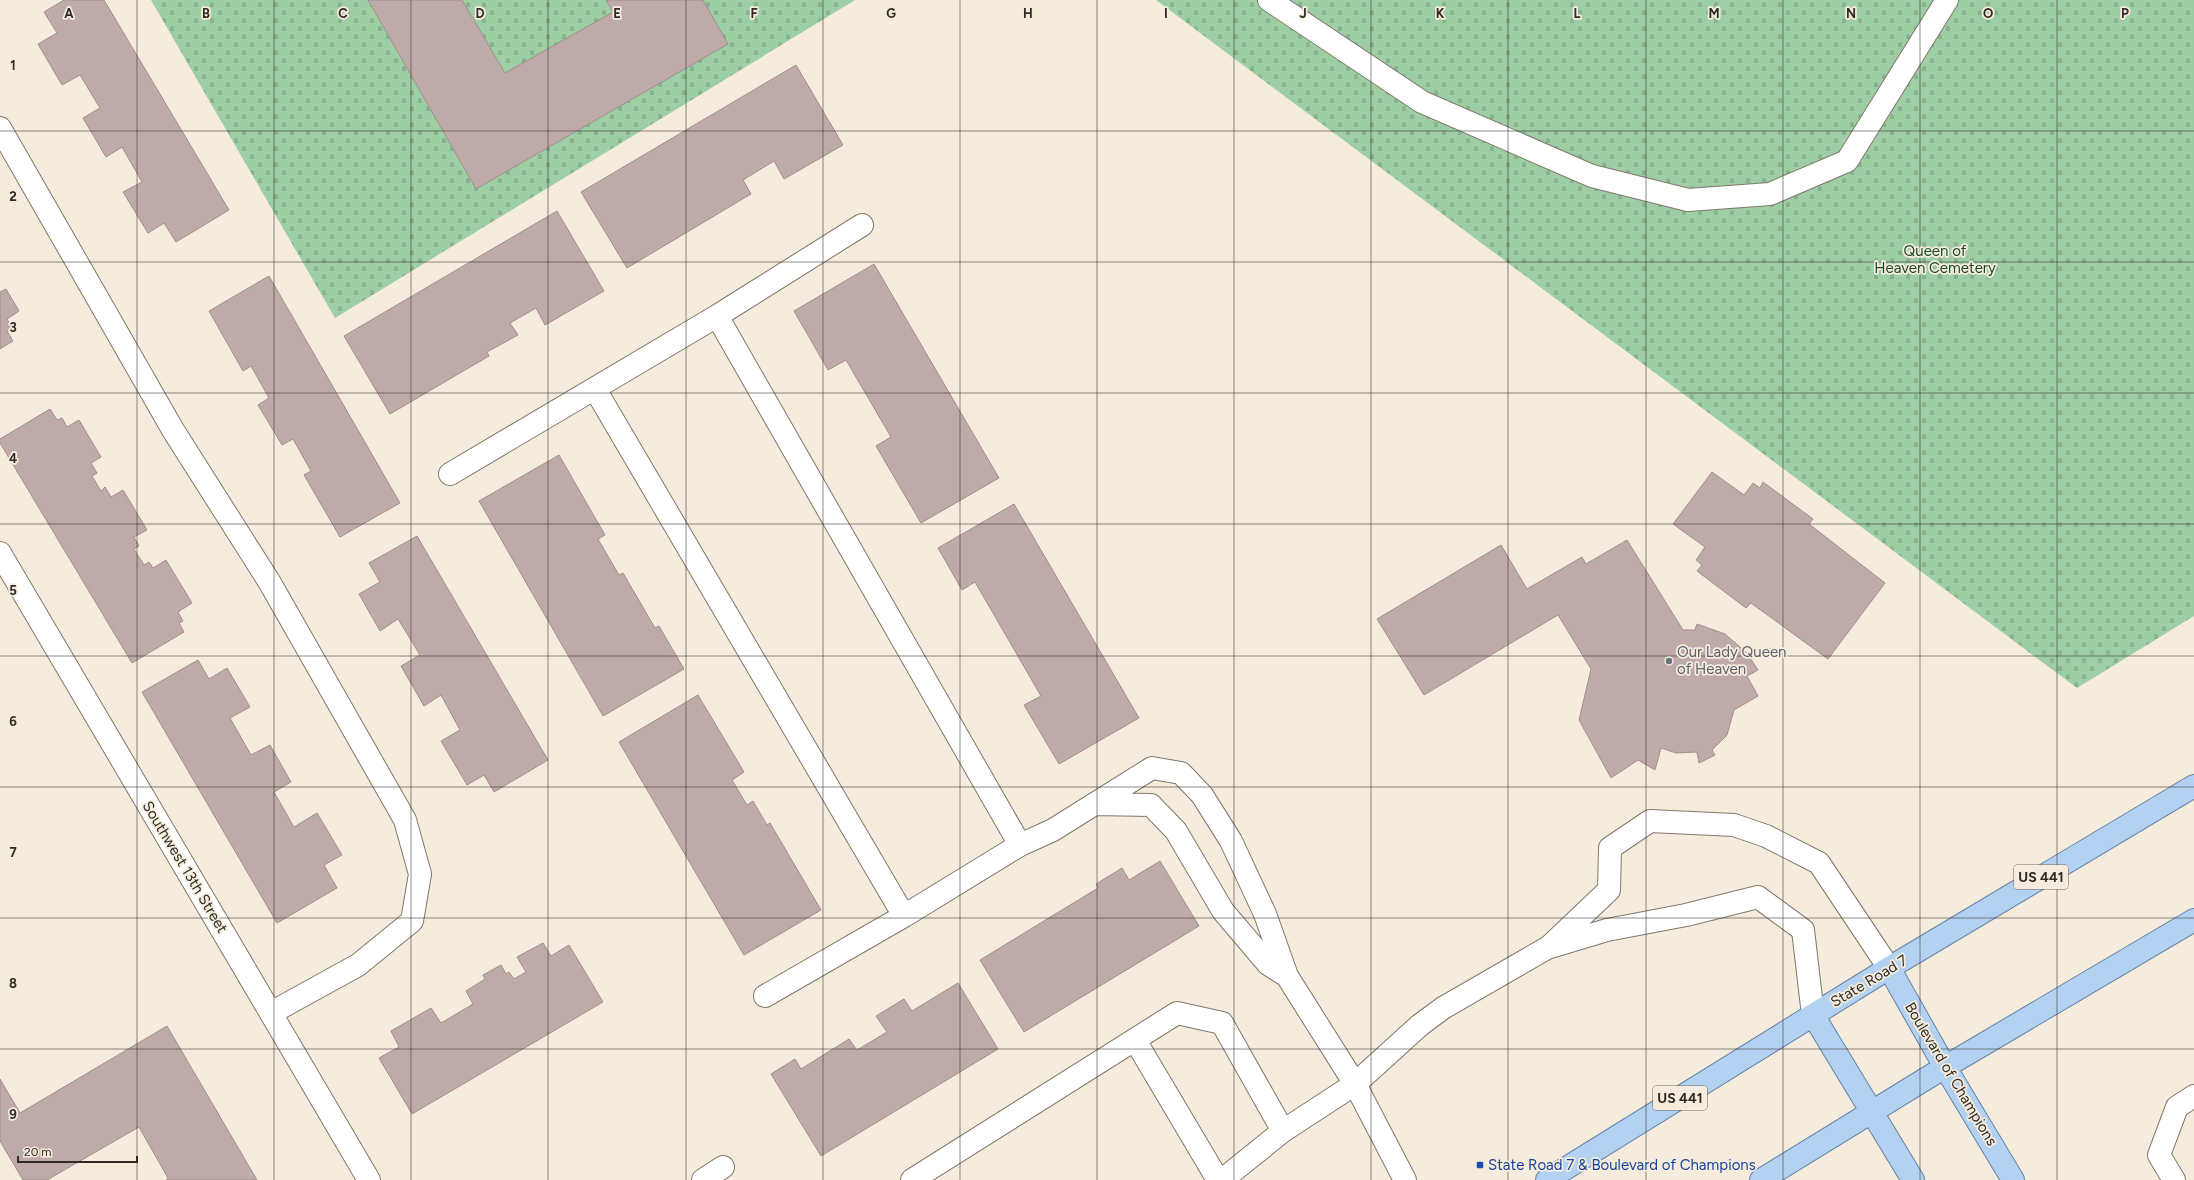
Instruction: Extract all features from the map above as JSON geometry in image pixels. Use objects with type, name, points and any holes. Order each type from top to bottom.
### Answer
[{"type":"main road","name":"State Road 7","points":[[1547,1180],[1889,968],[2194,786]]},
{"type":"main road","points":[[1761,1180],[1945,1067],[2194,920]]},
{"type":"main road","name":"Boulevard of Champions","points":[[1889,968],[1945,1067],[2014,1180]]},
{"type":"main road","points":[[1813,1015],[1913,1180]]},
{"type":"street","points":[[1269,0],[1422,102],[1592,176],[1688,200],[1770,194],[1846,161],[1947,0]]},
{"type":"street","points":[[0,128],[173,430],[270,583],[405,820],[420,874],[412,921],[358,965],[271,1014]]},
{"type":"street","points":[[450,474],[717,316],[862,225]]},
{"type":"street","points":[[717,316],[1020,845]]},
{"type":"street","points":[[595,389],[904,916]]},
{"type":"street","name":"Southwest 13th Street","points":[[0,553],[369,1180]]},
{"type":"street","points":[[765,996],[904,916],[1020,845],[1053,830],[1152,768],[1181,773],[1202,795],[1231,841],[1265,914],[1287,976],[1355,1084],[1405,1180]]},
{"type":"street","points":[[1093,804],[1151,805],[1176,831],[1223,911],[1268,964],[1287,976]]},
{"type":"street","points":[[1547,948],[1608,890],[1610,848],[1650,821],[1734,825],[1766,836],[1819,863],[1889,968]]},
{"type":"street","points":[[1222,1180],[1283,1131],[1355,1084],[1420,1025],[1443,1008],[1547,948],[1607,930],[1686,915],[1758,897],[1803,930],[1813,1015]]},
{"type":"street","points":[[912,1180],[1177,1013],[1222,1023],[1283,1131]]},
{"type":"street","points":[[1135,1040],[1218,1180]]},
{"type":"street","points":[[2174,1180],[2158,1154],[2177,1107],[2194,1096]]},
{"type":"street","points":[[703,1180],[723,1167]]},
{"type":"green space","points":[[151,0],[855,0],[335,318]]},
{"type":"green space","name":"Queen of Heaven Cemetery","points":[[1156,0],[2194,0],[2194,616],[2077,688]]},
{"type":"building","points":[[64,0],[104,0],[229,210],[176,242],[164,223],[148,233],[123,192],[142,182],[122,147],[106,157],[83,118],[100,108],[80,75],[62,85],[38,44],[57,33],[44,12]]},
{"type":"building","points":[[368,0],[462,0],[505,73],[613,12],[606,0],[703,0],[728,44],[476,189]]},
{"type":"building","points":[[796,65],[843,145],[784,179],[774,161],[743,180],[751,194],[627,268],[581,192]]},
{"type":"building","points":[[557,211],[604,291],[545,325],[536,308],[510,323],[518,335],[487,352],[489,356],[390,414],[344,336]]},
{"type":"building","points":[[874,264],[999,478],[921,523],[876,446],[891,437],[846,360],[828,370],[794,311]]},
{"type":"building","points":[[269,276],[400,503],[340,537],[304,475],[311,471],[293,439],[282,445],[258,405],[269,398],[251,366],[243,371],[209,311]]},
{"type":"building","points":[[6,289],[19,311],[7,319],[12,328],[7,331],[13,341],[0,349],[0,292]]},
{"type":"building","points":[[50,409],[57,420],[62,418],[67,427],[79,420],[101,457],[91,463],[97,473],[92,476],[101,491],[105,487],[111,497],[123,490],[147,530],[134,537],[139,546],[134,549],[144,565],[149,562],[153,568],[166,560],[192,603],[178,612],[183,621],[179,623],[184,632],[132,663],[0,443],[0,439]]},
{"type":"building","points":[[559,455],[605,535],[598,539],[619,575],[623,573],[655,628],[659,626],[684,669],[603,716],[479,501]]},
{"type":"building","points":[[1712,472],[1744,495],[1753,483],[1760,488],[1763,482],[1813,519],[1809,524],[1885,583],[1828,659],[1751,603],[1746,608],[1697,571],[1702,565],[1696,560],[1705,547],[1673,524]]},
{"type":"building","points":[[1014,504],[1139,718],[1059,764],[1024,705],[1041,696],[975,582],[962,590],[938,548]]},
{"type":"building","points":[[417,536],[548,760],[494,792],[484,775],[467,785],[441,741],[460,730],[441,695],[424,706],[401,666],[420,655],[398,619],[380,631],[359,594],[380,582],[369,563]]},
{"type":"building","name":"Our Lady Queen of Heaven","points":[[1627,540],[1683,630],[1695,630],[1697,624],[1725,634],[1747,653],[1758,670],[1747,676],[1758,696],[1734,710],[1727,735],[1712,750],[1715,755],[1699,763],[1697,752],[1676,753],[1661,748],[1655,770],[1638,760],[1611,778],[1579,720],[1591,669],[1558,615],[1424,695],[1377,619],[1501,545],[1527,589],[1582,557],[1586,564]]},
{"type":"building","points":[[198,660],[209,679],[227,668],[250,707],[230,718],[251,755],[270,745],[291,782],[274,792],[294,827],[317,813],[342,855],[324,865],[337,888],[277,923],[142,692]]},
{"type":"building","points":[[698,695],[744,772],[732,780],[747,805],[753,801],[767,825],[770,823],[821,910],[744,955],[619,742]]},
{"type":"building","points":[[1160,861],[1199,926],[1024,1032],[980,960],[1098,888],[1096,884],[1122,868],[1129,880]]},
{"type":"building","points":[[543,943],[551,956],[569,945],[603,1002],[412,1114],[379,1058],[399,1047],[391,1031],[431,1008],[441,1023],[473,1004],[466,991],[485,979],[483,975],[501,965],[506,974],[509,972],[514,979],[526,972],[517,957]]},
{"type":"building","points":[[958,983],[998,1049],[821,1156],[771,1074],[795,1059],[801,1069],[849,1039],[857,1050],[887,1032],[876,1016],[904,999],[912,1011]]},
{"type":"building","points":[[167,1026],[257,1180],[166,1180],[168,1178],[139,1127],[47,1180],[23,1180],[0,1141],[0,1079],[20,1113]]},
{"type":"place","name":"Our Lady Queen of Heaven","points":[[1669,661]]},
{"type":"place","name":"State Road 7 & Boulevard of Champions","points":[[1480,1165]]}]
